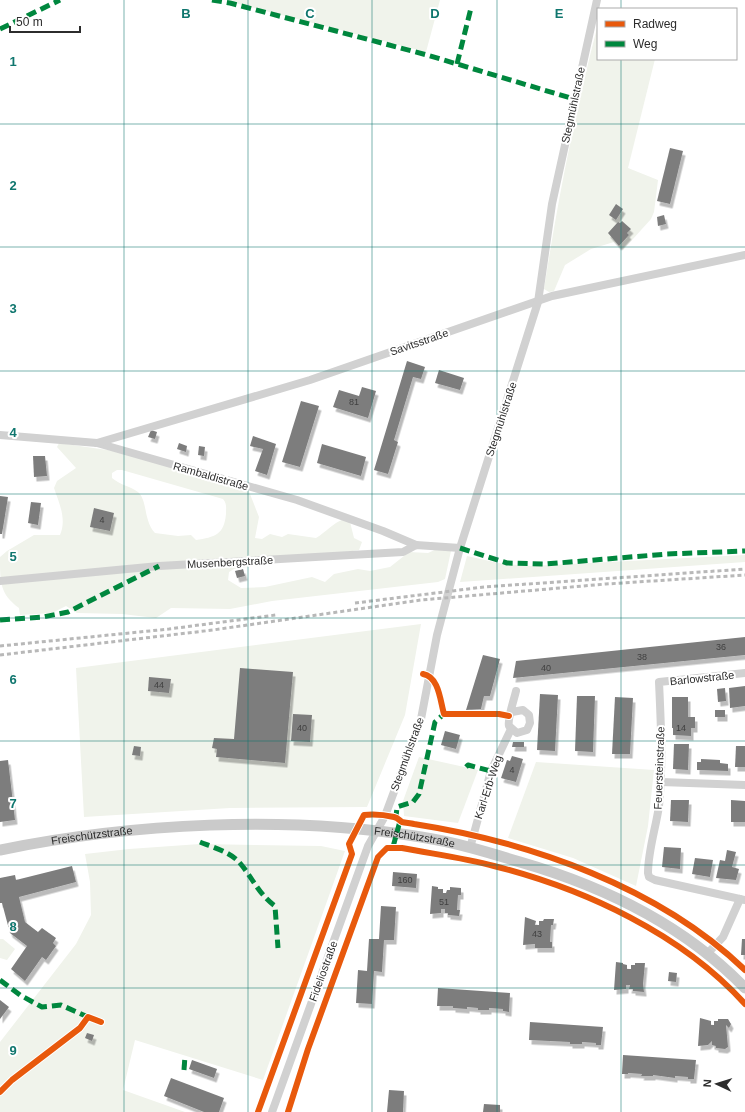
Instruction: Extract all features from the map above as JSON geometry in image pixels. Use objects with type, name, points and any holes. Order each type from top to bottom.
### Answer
[{"type":"main road","name":"Freischützstraße","points":[[0,850],[112,833],[218,825],[272,825],[376,831],[427,838],[470,848],[544,869],[600,890],[663,923],[707,954],[745,988]]},
{"type":"street","name":"Stegmühlstraße","points":[[376,831],[385,816],[421,719],[437,635],[460,548],[538,302],[552,204],[597,0]]},
{"type":"street","name":"Savitsstraße","points":[[96,443],[310,380],[552,296],[745,255]]},
{"type":"street","name":"Rambaldistraße","points":[[0,435],[96,443],[296,500],[383,531],[416,545]]},
{"type":"street","name":"Musenbergstraße","points":[[0,581],[159,566],[403,552],[416,545],[460,548]]},
{"type":"street","name":"Barlowstraße","points":[[659,682],[745,673]]},
{"type":"street","name":"Feuersteinstraße","points":[[659,682],[662,729],[661,782],[657,819],[648,868],[649,877],[660,882],[743,900]]},
{"type":"street","name":"Karl-Erb-Weg","points":[[470,848],[492,771],[510,729],[508,720],[512,712],[516,691]]},
{"type":"street","points":[[510,729],[517,733],[524,732],[530,723],[529,715],[523,710],[512,712]]},
{"type":"street","points":[[661,782],[745,785]]},
{"type":"street","name":"Fideliostraße","points":[[272,1112],[368,846],[376,831]]},
{"type":"street","points":[[707,954],[723,937],[743,900]]},
{"type":"shaded area","points":[[232,0],[440,0],[426,52],[231,2]]},
{"type":"shaded area","points":[[597,28],[597,60],[655,60],[628,168],[658,180],[654,212],[651,219],[623,250],[614,242],[591,249],[565,265],[554,291],[549,292],[544,289],[561,189]]},
{"type":"shaded area","points":[[59,443],[121,452],[248,489],[259,517],[255,538],[262,539],[270,534],[282,537],[288,534],[316,538],[344,519],[350,522],[354,538],[362,542],[359,550],[234,569],[229,572],[228,580],[241,588],[265,587],[312,577],[325,582],[334,574],[358,569],[370,571],[390,567],[409,552],[428,553],[439,548],[451,551],[445,579],[438,582],[272,601],[230,609],[171,608],[156,618],[122,614],[77,613],[66,606],[52,613],[20,615],[19,608],[8,598],[2,587],[0,557],[7,551],[34,535],[60,535],[63,523],[60,505],[54,488],[57,481],[76,468],[57,447]],"holes":[[[117,470],[122,470],[223,499],[225,502],[226,514],[221,531],[208,538],[196,540],[191,535],[178,536],[155,533],[151,528],[143,500],[138,492],[112,478],[112,473]]]},
{"type":"shaded area","points":[[745,555],[745,562],[460,582],[467,556],[503,564],[531,566]]},
{"type":"shaded area","points":[[421,624],[405,715],[367,807],[230,808],[84,817],[76,668]]},
{"type":"shaded area","points":[[419,757],[478,770],[458,823],[404,816],[403,801]]},
{"type":"shaded area","points":[[536,762],[654,770],[648,826],[636,886],[573,858],[508,838]]},
{"type":"shaded area","points":[[200,844],[321,846],[345,851],[263,1080],[135,1040],[123,1090],[185,1112],[0,1112],[0,1042],[76,944],[91,915],[90,882],[85,854]]},
{"type":"shaded area","points":[[0,939],[3,939],[15,949],[7,960],[0,958]]},
{"type":"building","points":[[670,148],[683,151],[670,204],[657,201]]},
{"type":"building","points":[[616,204],[623,209],[616,220],[609,215]]},
{"type":"building","points":[[664,215],[666,224],[658,226],[657,217]]},
{"type":"building","points":[[622,221],[631,229],[627,233],[629,235],[619,246],[608,233],[618,222],[620,223]]},
{"type":"building","points":[[407,361],[425,367],[421,379],[413,377],[394,440],[398,442],[388,474],[374,470]]},
{"type":"building","points":[[439,370],[464,378],[460,390],[435,383]]},
{"type":"building","points":[[362,387],[376,391],[368,418],[333,407],[339,390],[359,396]]},
{"type":"building","points":[[301,401],[319,406],[300,467],[282,462]]},
{"type":"building","points":[[151,430],[157,432],[155,439],[148,437]]},
{"type":"building","points":[[253,436],[276,444],[267,475],[255,471],[263,449],[250,446]]},
{"type":"building","points":[[179,443],[187,446],[186,452],[177,449]]},
{"type":"building","points":[[322,444],[366,457],[361,476],[317,463]]},
{"type":"building","points":[[199,446],[205,447],[204,456],[198,455]]},
{"type":"building","points":[[33,456],[45,456],[47,476],[34,477]]},
{"type":"building","points":[[0,496],[8,497],[2,534],[0,534]]},
{"type":"building","points":[[31,502],[41,503],[38,525],[28,523]]},
{"type":"building","points":[[94,508],[114,513],[110,531],[90,527]]},
{"type":"building","points":[[243,569],[245,576],[237,578],[235,571]]},
{"type":"building","points":[[745,637],[745,655],[513,678],[516,661]]},
{"type":"building","points":[[483,655],[500,659],[490,696],[484,696],[481,709],[466,710]]},
{"type":"building","points":[[240,668],[293,672],[285,763],[216,757],[217,749],[212,748],[214,738],[234,739]]},
{"type":"building","points":[[149,677],[171,679],[169,693],[148,691]]},
{"type":"building","points":[[745,686],[745,706],[730,708],[729,688]]},
{"type":"building","points":[[725,688],[726,701],[718,702],[717,689]]},
{"type":"building","points":[[540,694],[558,695],[555,751],[537,750]]},
{"type":"building","points":[[577,696],[595,696],[593,752],[575,751]]},
{"type":"building","points":[[615,697],[633,698],[630,754],[612,754]]},
{"type":"building","points":[[672,697],[688,697],[688,717],[695,717],[695,728],[691,728],[691,736],[673,735]]},
{"type":"building","points":[[715,710],[725,710],[725,717],[715,717]]},
{"type":"building","points":[[293,714],[312,715],[310,742],[291,741]]},
{"type":"building","points":[[445,731],[460,735],[456,749],[441,745]]},
{"type":"building","points":[[513,742],[524,742],[524,747],[512,747]]},
{"type":"building","points":[[674,744],[689,744],[688,770],[673,769]]},
{"type":"building","points":[[134,746],[141,747],[140,756],[132,755]]},
{"type":"building","points":[[736,746],[745,746],[745,767],[735,767]]},
{"type":"building","points":[[512,756],[523,759],[516,782],[501,778],[507,760],[510,761]]},
{"type":"building","points":[[701,759],[720,760],[720,763],[728,764],[728,771],[697,770],[697,762],[701,762]]},
{"type":"building","points":[[8,760],[15,820],[0,822],[0,761]]},
{"type":"building","points":[[671,800],[689,800],[688,822],[670,821]]},
{"type":"building","points":[[731,800],[745,801],[745,822],[731,822]]},
{"type":"building","points":[[664,847],[681,848],[680,869],[662,867]]},
{"type":"building","points":[[727,850],[736,852],[732,867],[739,869],[736,880],[716,878],[720,860],[725,861]]},
{"type":"building","points":[[695,858],[713,860],[710,877],[692,874]]},
{"type":"building","points":[[72,866],[76,882],[19,897],[25,922],[38,932],[42,928],[56,938],[53,943],[56,946],[46,960],[42,957],[25,981],[11,969],[27,946],[10,933],[2,903],[0,903],[0,878],[15,875],[16,880]]},
{"type":"building","points":[[393,872],[417,874],[416,888],[392,886]]},
{"type":"building","points":[[432,886],[438,887],[438,889],[443,889],[443,893],[450,890],[450,887],[461,888],[461,895],[458,895],[457,910],[460,910],[459,916],[448,915],[448,913],[445,913],[445,909],[441,909],[441,913],[430,914]]},
{"type":"building","points":[[381,906],[396,907],[394,940],[384,940],[382,972],[374,971],[372,1004],[356,1003],[358,970],[367,971],[369,939],[379,939]]},
{"type":"building","points":[[525,917],[536,921],[535,925],[539,925],[539,921],[543,921],[544,919],[554,919],[553,925],[551,925],[550,942],[552,942],[552,948],[535,948],[535,944],[523,945]]},
{"type":"building","points":[[742,939],[745,939],[745,955],[741,955]]},
{"type":"building","points":[[616,962],[627,965],[627,969],[631,969],[631,965],[635,965],[635,963],[645,963],[643,984],[644,992],[629,989],[630,985],[626,985],[626,989],[614,990]]},
{"type":"building","points":[[669,972],[677,973],[676,982],[668,981]]},
{"type":"building","points":[[438,988],[510,993],[509,1012],[503,1011],[503,1009],[489,1008],[489,1010],[478,1010],[478,1008],[467,1007],[467,1009],[453,1008],[453,1006],[437,1006]]},
{"type":"building","points":[[0,1000],[9,1007],[0,1019]]},
{"type":"building","points":[[700,1018],[711,1021],[711,1025],[714,1025],[714,1021],[718,1021],[718,1019],[728,1019],[731,1024],[729,1028],[726,1025],[728,1047],[725,1049],[716,1048],[716,1046],[712,1045],[712,1041],[708,1045],[698,1046]]},
{"type":"building","points":[[530,1022],[603,1027],[601,1045],[582,1042],[582,1044],[570,1044],[570,1042],[529,1040]]},
{"type":"building","points":[[87,1033],[94,1035],[92,1041],[85,1038]]},
{"type":"building","points":[[623,1055],[696,1060],[694,1079],[675,1076],[675,1078],[653,1075],[641,1076],[642,1074],[622,1074]]},
{"type":"building","points":[[192,1060],[217,1069],[214,1078],[189,1069]]},
{"type":"building","points":[[171,1078],[224,1098],[219,1112],[204,1112],[164,1096]]},
{"type":"building","points":[[389,1090],[404,1091],[403,1112],[387,1112]]},
{"type":"building","points":[[484,1104],[500,1105],[500,1112],[483,1112]]},
{"type":"railway","points":[[355,603],[484,587],[745,569]]},
{"type":"railway","points":[[0,655],[213,630],[421,600],[606,584],[745,575]]},
{"type":"railway","points":[[0,646],[169,629],[276,615]]},
{"type":"marked path","points":[[0,29],[60,0]]},
{"type":"marked path","points":[[212,0],[230,3],[427,55],[574,99]]},
{"type":"marked path","points":[[457,64],[471,8]]},
{"type":"marked path","points":[[460,548],[507,563],[546,564],[667,554],[745,551]]},
{"type":"marked path","points":[[0,620],[43,617],[68,612],[159,566]]},
{"type":"marked path","points":[[393,817],[396,817],[397,807],[413,802],[419,794],[435,722],[444,714]]},
{"type":"marked path","points":[[466,767],[468,765],[491,771]]},
{"type":"marked path","points":[[393,847],[400,821]]},
{"type":"marked path","points":[[200,842],[224,852],[237,860],[263,895],[275,906],[278,948]]},
{"type":"marked path","points":[[0,980],[20,995],[42,1007],[61,1005],[88,1017]]},
{"type":"marked path","points":[[184,1070],[185,1056]]},
{"type":"cycle path","points":[[423,674],[428,676],[436,684],[444,714],[499,714],[509,716]]},
{"type":"cycle path","points":[[258,1112],[352,854],[349,844],[364,815],[391,816],[402,822],[458,832],[503,843],[547,856],[591,873],[633,892],[673,915],[711,941],[745,970]]},
{"type":"cycle path","points":[[288,1112],[308,1049],[378,857],[387,848],[402,848],[460,858],[494,866],[563,887],[597,901],[630,917],[692,956],[720,979],[745,1004]]},
{"type":"cycle path","points":[[0,1092],[12,1080],[80,1028],[88,1017],[101,1022]]}]
